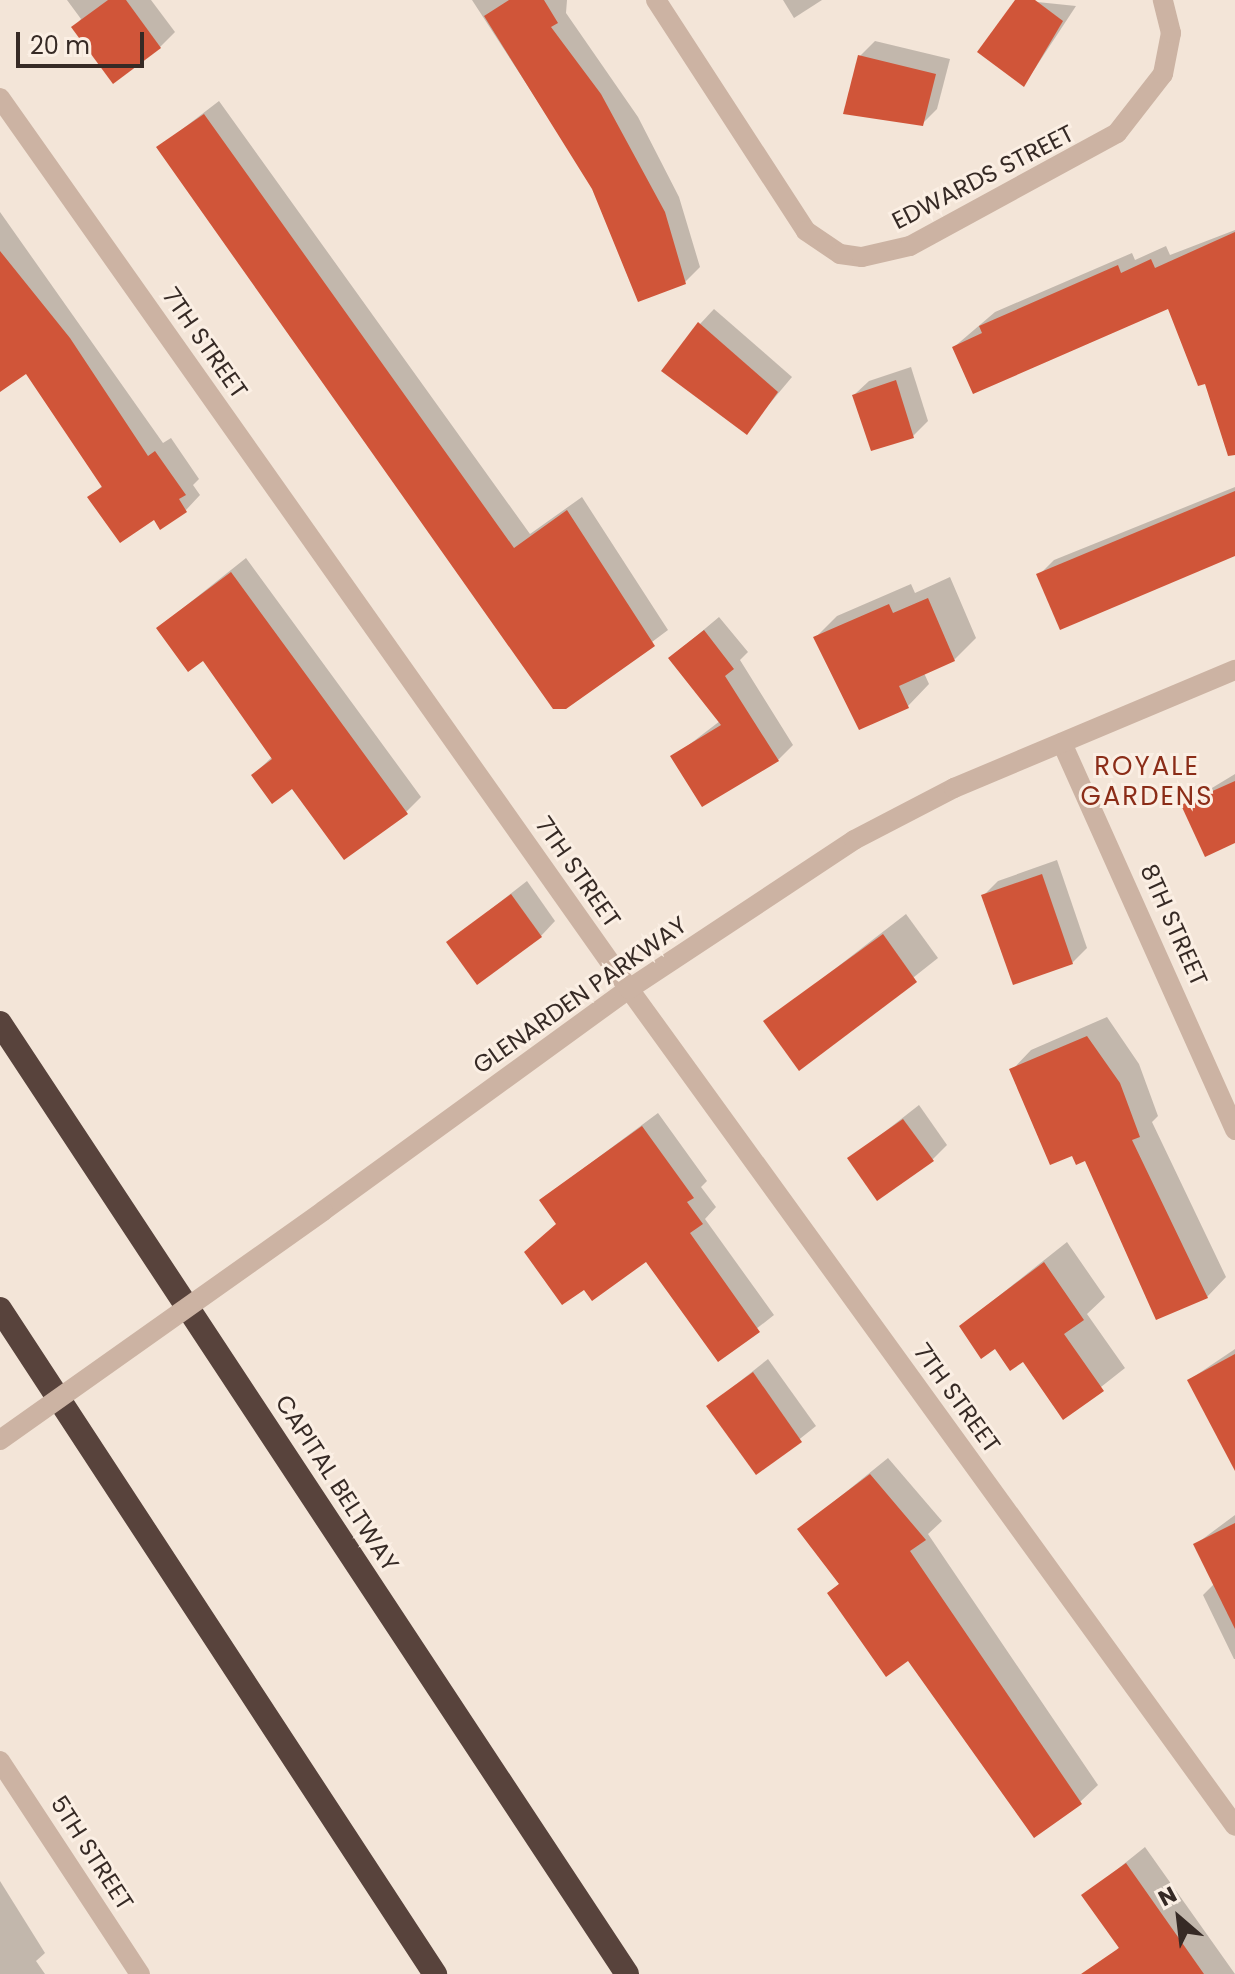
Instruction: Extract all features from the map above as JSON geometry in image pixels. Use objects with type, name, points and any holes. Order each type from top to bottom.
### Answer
[{"type":"highway","name":"CAPITAL BELTWAY","points":[[0,1023],[627,1974]]},
{"type":"highway","points":[[0,1309],[435,1974]]},
{"type":"street","name":"EDWARDS STREET","points":[[656,0],[806,231],[840,254],[862,257],[910,246],[1117,133],[1163,74],[1171,33],[1163,0]]},
{"type":"street","name":"7TH STREET","points":[[0,98],[629,989],[1235,1826]]},
{"type":"street","name":"GLENARDEN PARKWAY","points":[[0,1440],[629,989],[854,840],[1062,743],[1235,670]]},
{"type":"street","name":"8TH STREET","points":[[1062,743],[1235,1130]]},
{"type":"street","name":"5TH STREET","points":[[0,1761],[140,1974]]},
{"type":"building","points":[[108,0],[126,0],[161,48],[113,84],[71,27]]},
{"type":"building","points":[[509,0],[544,0],[558,23],[551,27],[601,94],[665,212],[686,284],[638,302],[592,189],[484,16]]},
{"type":"building","points":[[1015,0],[1035,0],[1063,21],[1024,87],[977,52]]},
{"type":"building","points":[[858,55],[936,74],[923,126],[843,114]]},
{"type":"building","points":[[204,114],[514,548],[567,510],[655,646],[566,709],[553,709],[156,147]]},
{"type":"building","points":[[1235,232],[1235,455],[1228,456],[1205,384],[1198,386],[1168,309],[973,394],[952,347],[982,333],[979,326],[1118,265],[1121,273],[1151,259],[1155,268]]},
{"type":"building","points":[[0,251],[70,338],[148,456],[155,451],[186,495],[179,499],[187,512],[160,530],[154,520],[120,543],[87,497],[102,487],[26,374],[0,392]]},
{"type":"building","points":[[698,322],[778,392],[747,435],[661,371]]},
{"type":"building","points":[[896,380],[914,438],[871,451],[852,395]]},
{"type":"building","points":[[1235,491],[1235,556],[1060,630],[1036,574]]},
{"type":"building","points":[[231,572],[408,814],[344,860],[292,789],[272,804],[251,775],[272,759],[203,661],[188,672],[156,628]]},
{"type":"building","points":[[928,598],[955,661],[899,686],[909,708],[859,730],[813,637],[889,604],[893,613]]},
{"type":"building","points":[[704,630],[734,669],[725,676],[779,761],[702,807],[670,756],[721,725],[668,658]]},
{"type":"building","points":[[1235,781],[1235,843],[1205,857],[1181,805]]},
{"type":"building","points":[[1042,874],[1073,964],[1013,985],[981,895]]},
{"type":"building","points":[[511,894],[542,937],[477,985],[446,942]]},
{"type":"building","points":[[883,934],[917,982],[799,1071],[763,1021]]},
{"type":"building","points":[[1087,1036],[1120,1083],[1140,1137],[1132,1140],[1208,1298],[1156,1320],[1085,1161],[1076,1165],[1072,1156],[1050,1165],[1009,1069]]},
{"type":"building","points":[[903,1119],[934,1161],[877,1201],[847,1158]]},
{"type":"building","points":[[642,1126],[694,1198],[687,1202],[703,1224],[690,1233],[760,1332],[718,1362],[646,1262],[592,1301],[584,1290],[562,1305],[524,1252],[556,1224],[539,1200]]},
{"type":"building","points":[[1044,1262],[1084,1320],[1064,1334],[1104,1391],[1063,1420],[1023,1362],[1010,1371],[995,1349],[981,1359],[959,1326]]},
{"type":"building","points":[[1235,1354],[1235,1471],[1187,1380]]},
{"type":"building","points":[[753,1372],[802,1442],[756,1475],[706,1406]]},
{"type":"building","points":[[870,1474],[926,1540],[910,1551],[1082,1804],[1034,1838],[908,1661],[886,1677],[827,1593],[839,1584],[797,1529]]},
{"type":"building","points":[[1235,1523],[1235,1629],[1193,1544]]},
{"type":"building","points":[[1126,1863],[1204,1974],[1081,1974],[1119,1948],[1081,1895]]},
{"type":"district","name":"ROYALE GARDENS","points":[[1147,782]]}]
